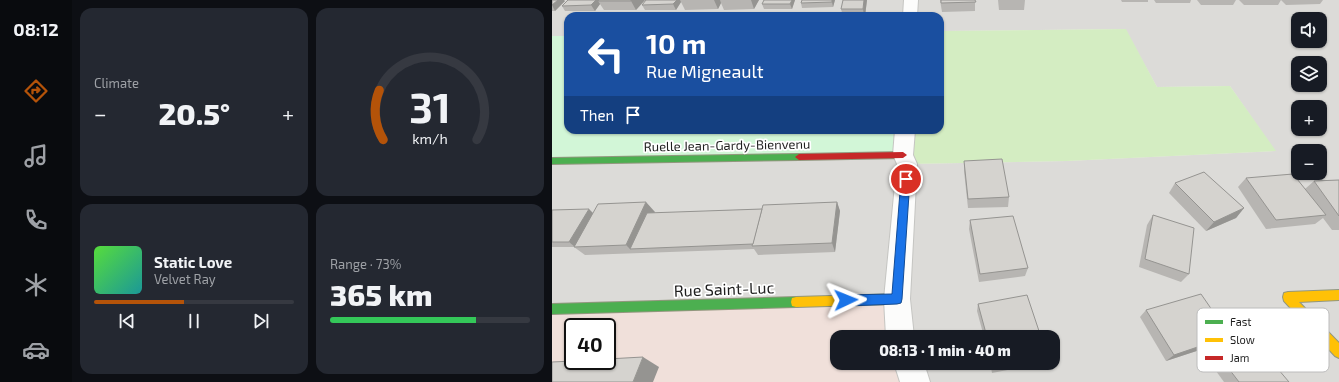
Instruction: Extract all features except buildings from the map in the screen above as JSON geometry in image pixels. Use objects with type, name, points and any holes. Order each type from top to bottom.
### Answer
[{"type":"street","points":[[910,12],[911,0]]},
{"type":"street","points":[[899,330],[897,299],[907,164],[903,155],[905,134]]},
{"type":"street","name":"Ruelle Jean-Gardy-Bienvenu","points":[[552,161],[903,155]]},
{"type":"street","points":[[1298,308],[1288,297],[1339,295]]},
{"type":"street","name":"Rue Saint-Luc","points":[[552,309],[897,299]]},
{"type":"street","points":[[1329,341],[1339,352]]},
{"type":"street","points":[[911,370],[914,382]]},
{"type":"shaded area","points":[[552,0],[1339,0],[1339,382],[915,382],[911,370],[1060,370],[1060,330],[830,330],[830,331],[552,309],[552,161],[903,155],[907,164],[1067,161],[1275,151],[1230,86],[1157,87],[1125,29],[944,31],[944,12],[564,12],[564,36],[552,36]]},
{"type":"shaded area","points":[[897,299],[899,330],[830,330],[830,370],[911,370],[915,382],[552,382],[552,309]]},
{"type":"green space","points":[[1126,29],[1157,87],[1230,86],[1276,151],[1067,161],[907,164],[905,134],[944,134],[944,31]]},
{"type":"green space","points":[[552,36],[564,36],[564,134],[905,134],[903,155],[552,161]]},
{"type":"traffic: fast","points":[[552,161],[799,157]]},
{"type":"traffic: fast","points":[[552,309],[796,302]]},
{"type":"traffic: slow","points":[[1298,308],[1288,297],[1339,295]]},
{"type":"traffic: slow","points":[[796,302],[897,299]]},
{"type":"traffic: slow","points":[[1329,341],[1339,352]]},
{"type":"traffic: jam","points":[[799,157],[903,155]]},
{"type":"route","points":[[846,300],[897,299],[906,179]]}]
